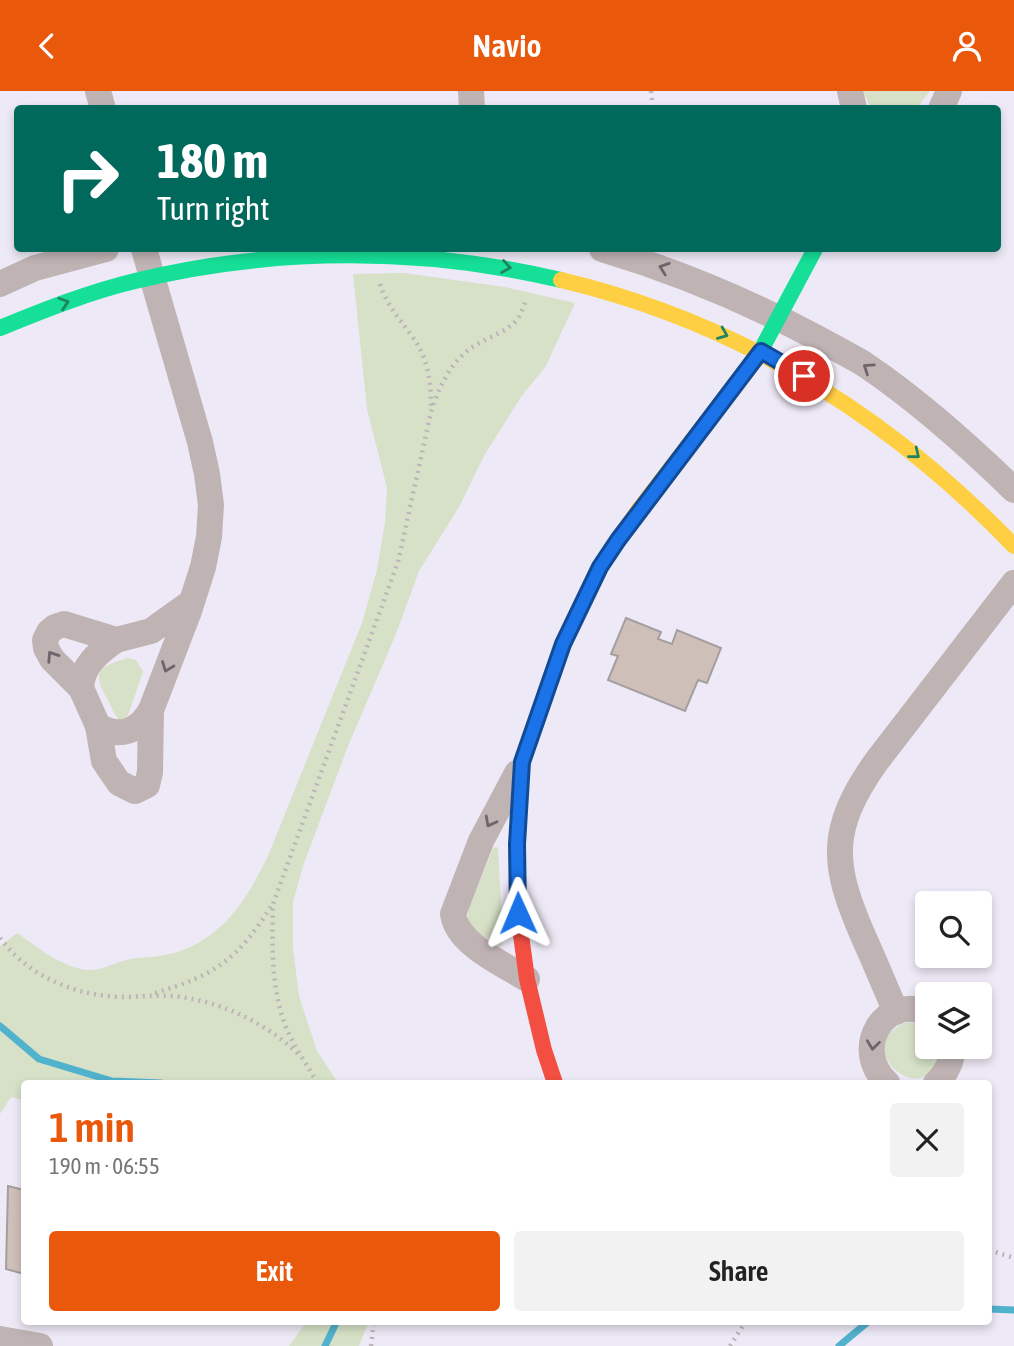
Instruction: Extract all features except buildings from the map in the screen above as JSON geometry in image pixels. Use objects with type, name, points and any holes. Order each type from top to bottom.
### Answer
[{"type":"street","points":[[0,284],[35,268],[95,252]]},
{"type":"street","points":[[98,726],[117,734],[129,731],[145,721],[151,711],[203,567],[211,505],[208,474],[200,442],[145,252]]},
{"type":"street","points":[[612,252],[667,269],[779,318],[862,363],[910,397],[965,442],[1014,490]]},
{"type":"street","points":[[527,979],[465,939],[454,922],[453,914],[481,841],[522,762],[563,644],[600,567],[645,502],[761,351],[814,252]]},
{"type":"street","points":[[0,328],[122,284],[185,271],[269,260],[349,254],[460,255],[576,283],[653,306],[761,351],[839,397],[887,431],[938,473],[1014,547]]},
{"type":"street","points":[[896,1012],[844,890],[839,848],[846,814],[862,782],[876,762],[1014,583]]},
{"type":"street","points":[[80,688],[84,671],[92,660],[116,640],[151,631],[190,603]]},
{"type":"street","points":[[116,640],[64,624],[48,632],[45,640],[52,659],[80,688],[98,726],[104,761],[119,783],[135,791],[147,785],[150,772],[151,711]]},
{"type":"street","points":[[522,762],[517,844],[518,899],[527,979],[544,1051],[554,1080]]},
{"type":"street","points":[[885,1080],[873,1065],[870,1052],[876,1028],[885,1018],[896,1012],[915,1010]]},
{"type":"street","points":[[939,1080],[946,1073],[951,1059]]},
{"type":"street","points":[[0,1339],[40,1346]]},
{"type":"path","points":[[379,281],[390,309],[412,335],[426,362],[431,382],[431,412]]},
{"type":"path","points":[[151,994],[208,974],[230,958],[253,936],[273,904],[398,562],[438,390],[449,370],[464,353],[512,324],[527,299]]},
{"type":"path","points":[[273,904],[272,957],[276,988],[286,1025],[315,1080]]},
{"type":"path","points":[[0,938],[23,963],[66,987],[106,996],[151,994],[200,1001],[239,1014],[284,1039],[305,1061]]},
{"type":"path","points":[[992,1251],[1014,1258]]},
{"type":"path","points":[[371,1346],[374,1325]]},
{"type":"path","points":[[730,1346],[743,1325]]},
{"type":"green space","points":[[863,91],[930,91],[919,105],[870,105]]},
{"type":"green space","points":[[404,273],[505,287],[575,303],[546,366],[521,397],[485,454],[459,507],[419,571],[303,866],[293,902],[293,948],[299,996],[317,1051],[336,1080],[21,1080],[21,1099],[11,1097],[0,1114],[0,946],[17,933],[60,961],[89,970],[131,959],[174,953],[206,938],[232,915],[268,856],[362,623],[377,570],[385,522],[387,488],[367,409],[353,274]]},
{"type":"green space","points":[[128,658],[136,660],[143,672],[128,715],[124,720],[119,720],[103,690],[99,676],[100,671],[110,664]]},
{"type":"green space","points":[[498,847],[503,943],[500,947],[476,931],[467,919],[493,848]]},
{"type":"green space","points":[[908,1022],[915,1023],[915,1059],[937,1059],[934,1068],[923,1077],[909,1077],[897,1071],[887,1060],[884,1046],[890,1033]]},
{"type":"green space","points":[[304,1325],[367,1325],[359,1346],[289,1346]]},
{"type":"waterway","points":[[0,1026],[39,1059],[109,1080]]},
{"type":"waterway","points":[[992,1309],[1014,1310]]},
{"type":"waterway","points":[[325,1346],[335,1325]]},
{"type":"waterway","points":[[839,1346],[864,1325]]},
{"type":"traffic: fast","points":[[759,354],[813,252]]},
{"type":"traffic: fast","points":[[0,328],[118,285],[188,270],[295,257],[348,255],[455,261],[561,280]]},
{"type":"traffic: slow","points":[[561,280],[626,298],[689,321],[749,348],[807,380],[915,455],[966,499],[1014,546]]},
{"type":"traffic: slow","points":[[564,642],[600,567],[637,512],[759,354]]},
{"type":"traffic: jam","points":[[554,1080],[527,979],[518,913],[517,844],[522,762],[564,642]]},
{"type":"route","points":[[518,913],[517,844],[522,762],[563,644],[600,567],[637,512],[761,351],[804,376]]}]
